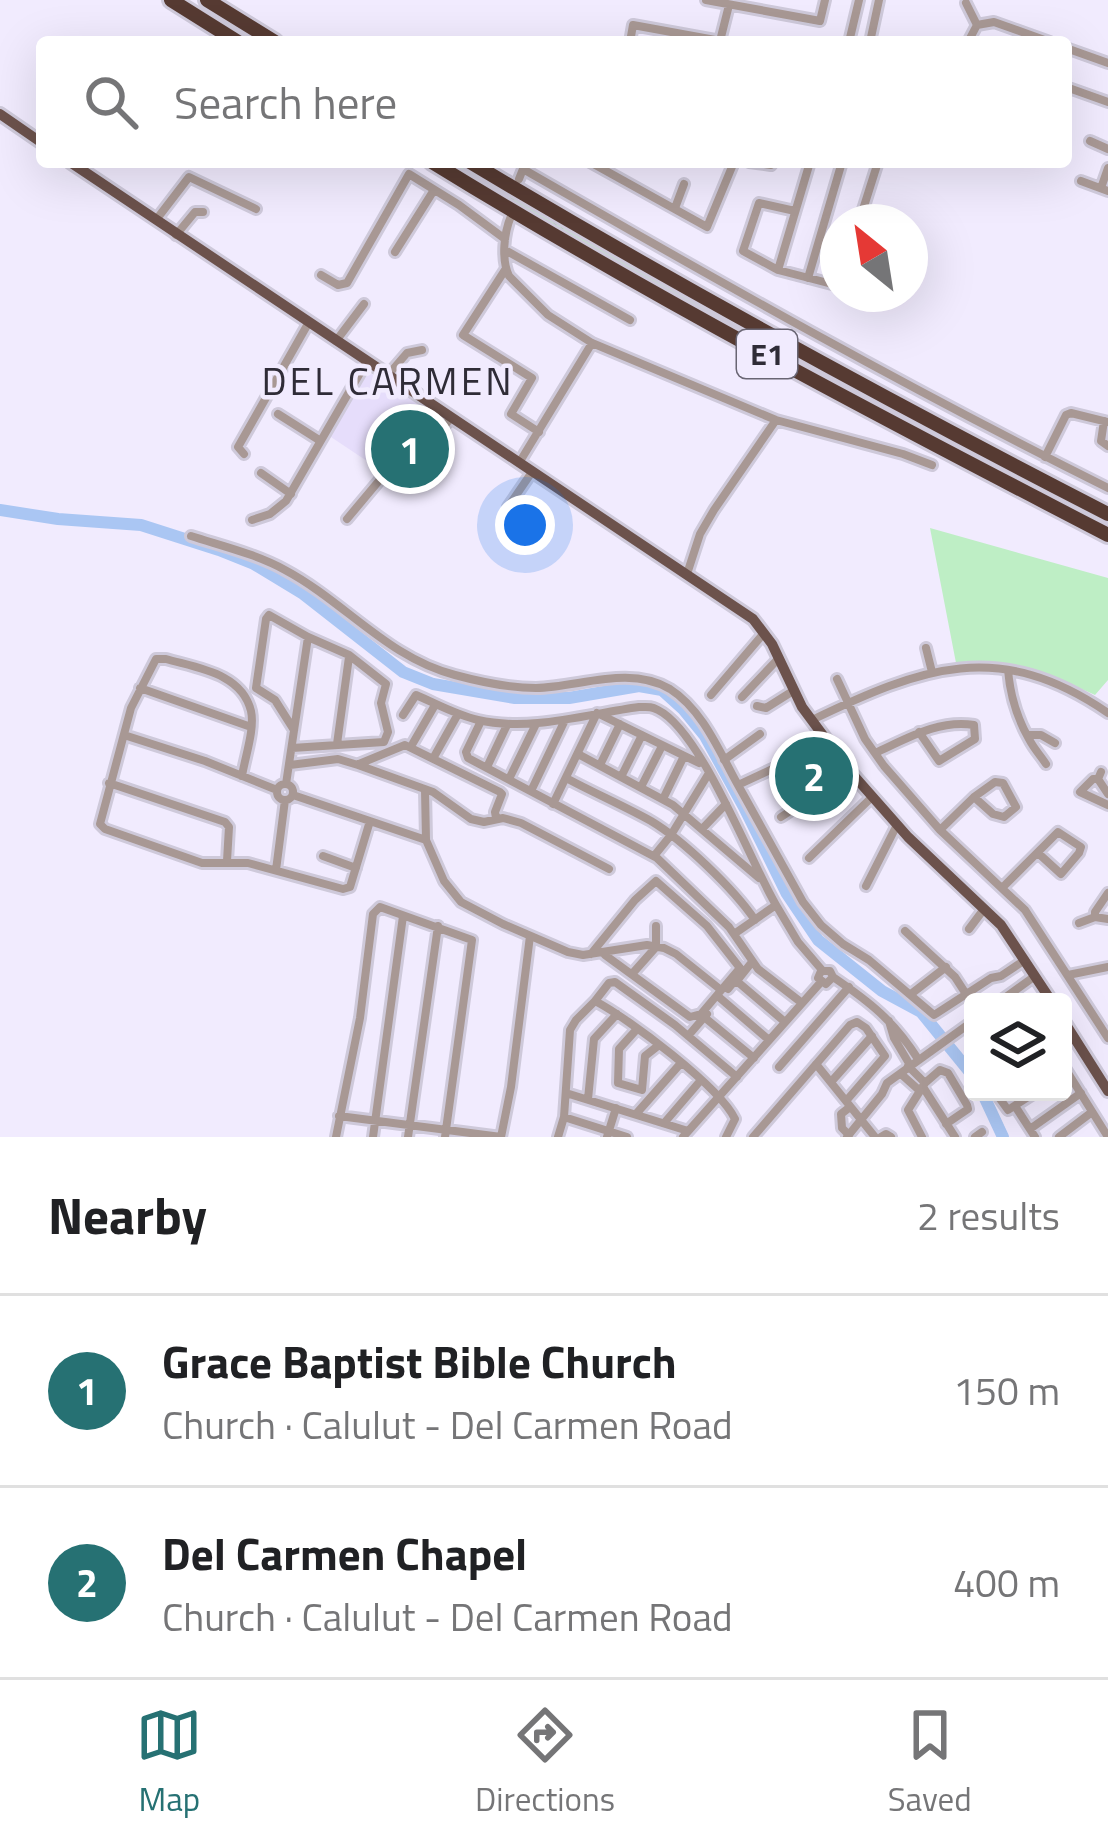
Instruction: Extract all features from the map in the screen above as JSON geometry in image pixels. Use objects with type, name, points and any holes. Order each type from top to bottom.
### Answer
[{"type":"highway","points":[[171,0],[228,36]]},
{"type":"highway","points":[[207,0],[265,36]]},
{"type":"highway","name":"E1","points":[[442,168],[610,268],[1108,535]]},
{"type":"highway","name":"E1","points":[[480,168],[820,361],[1108,514]]},
{"type":"main road","points":[[0,114],[36,139]]},
{"type":"main road","points":[[79,168],[746,614],[765,632],[793,691],[848,769],[897,825],[1000,925],[1046,993]]},
{"type":"main road","points":[[1072,1034],[1108,1091]]},
{"type":"street","points":[[708,0],[749,4],[820,21],[825,0]]},
{"type":"street","points":[[850,36],[859,0]]},
{"type":"street","points":[[873,36],[879,0]]},
{"type":"street","points":[[966,3],[977,25]]},
{"type":"street","points":[[724,36],[729,4]]},
{"type":"street","points":[[977,25],[994,22],[1033,36]]},
{"type":"street","points":[[971,36],[977,25]]},
{"type":"street","points":[[631,36],[632,26],[693,36]]},
{"type":"street","points":[[1072,50],[1108,63]]},
{"type":"street","points":[[1072,90],[1108,103]]},
{"type":"street","points":[[1090,141],[1108,148]]},
{"type":"street","points":[[610,168],[707,227],[732,168]]},
{"type":"street","points":[[778,270],[808,168]]},
{"type":"street","points":[[808,278],[840,168]]},
{"type":"street","points":[[865,204],[876,168]]},
{"type":"street","points":[[1082,181],[1104,189],[1108,168]]},
{"type":"street","points":[[519,179],[523,170],[826,342],[1108,488]]},
{"type":"street","points":[[321,275],[338,285],[347,284],[409,174],[505,239]]},
{"type":"street","points":[[640,190],[646,176]]},
{"type":"street","points":[[155,221],[189,177],[256,209]]},
{"type":"street","points":[[675,208],[684,184]]},
{"type":"street","points":[[395,252],[434,190]]},
{"type":"street","points":[[795,211],[759,203],[742,248],[778,270],[820,281]]},
{"type":"street","points":[[176,235],[195,212],[203,212]]},
{"type":"street","points":[[511,216],[505,270],[463,335],[532,378],[511,414],[539,432]]},
{"type":"street","points":[[505,250],[630,320]]},
{"type":"street","points":[[505,270],[548,315],[592,344],[776,420],[932,465]]},
{"type":"street","points":[[336,341],[364,304]]},
{"type":"street","points":[[244,454],[238,448],[309,322]]},
{"type":"street","points":[[519,463],[592,344]]},
{"type":"street","points":[[388,374],[407,352],[422,350]]},
{"type":"street","points":[[252,520],[278,510],[290,494],[367,361]]},
{"type":"street","points":[[1045,457],[1071,413],[1106,422],[1101,441],[1108,446]]},
{"type":"street","points":[[278,414],[319,440]]},
{"type":"street","points":[[347,520],[383,476],[423,451],[451,418]]},
{"type":"street","points":[[687,574],[700,534],[776,420]]},
{"type":"street","points":[[415,441],[423,451]]},
{"type":"street","points":[[508,507],[532,472]]},
{"type":"street","points":[[261,473],[290,494]]},
{"type":"street","points":[[191,536],[286,570],[423,666],[523,688],[630,676],[669,688],[696,714],[803,902],[821,925],[936,1015],[964,995]]},
{"type":"street","points":[[292,748],[379,744],[388,737],[381,703],[386,683],[349,655],[274,616],[266,617],[256,688],[275,700],[294,730]]},
{"type":"street","points":[[711,695],[765,632]]},
{"type":"street","points":[[308,637],[290,765],[279,798],[289,797],[426,840]]},
{"type":"street","points":[[926,648],[932,672]]},
{"type":"street","points":[[337,744],[349,655]]},
{"type":"street","points":[[242,776],[252,713],[248,703],[226,676],[161,658],[152,663],[131,708],[99,820],[105,829],[202,863],[248,863],[346,889],[370,821]]},
{"type":"street","points":[[742,698],[779,658]]},
{"type":"street","points":[[811,720],[932,672],[980,666],[1051,680],[1108,713]]},
{"type":"street","points":[[1008,670],[1016,709],[1027,735],[1045,762],[1058,742],[1027,735]]},
{"type":"street","points":[[837,679],[874,753],[905,793],[1039,928],[1108,1038]]},
{"type":"street","points":[[140,688],[250,727]]},
{"type":"street","points":[[757,706],[766,708],[793,691]]},
{"type":"street","points":[[404,716],[416,695],[458,714],[508,724],[536,724],[639,707],[660,711],[706,769],[760,879],[821,976]]},
{"type":"street","points":[[413,743],[435,705]]},
{"type":"street","points":[[597,713],[706,769]]},
{"type":"street","points":[[553,803],[597,713]]},
{"type":"street","points":[[435,754],[458,714]]},
{"type":"street","points":[[531,790],[565,719]]},
{"type":"street","points":[[481,721],[466,752],[468,758],[654,856],[720,918],[752,962],[802,1003]]},
{"type":"street","points":[[874,753],[919,732],[957,723],[974,725],[977,735],[939,761],[919,732]]},
{"type":"street","points":[[487,767],[508,724]]},
{"type":"street","points":[[509,779],[536,724]]},
{"type":"street","points":[[600,766],[620,724]]},
{"type":"street","points":[[724,760],[760,734]]},
{"type":"street","points":[[124,735],[281,787]]},
{"type":"street","points":[[398,735],[462,769],[468,758]]},
{"type":"street","points":[[621,777],[642,735]]},
{"type":"street","points":[[738,785],[783,764],[822,736]]},
{"type":"street","points":[[358,765],[405,745],[500,792],[496,818]]},
{"type":"street","points":[[641,787],[662,746]]},
{"type":"street","points":[[578,754],[684,813],[760,879]]},
{"type":"street","points":[[663,799],[684,756]]},
{"type":"street","points":[[290,765],[338,759],[358,765],[433,792],[471,819],[521,823],[609,869]]},
{"type":"street","points":[[783,764],[796,784]]},
{"type":"street","points":[[654,856],[684,813],[706,769]]},
{"type":"street","points":[[781,817],[848,769]]},
{"type":"street","points":[[1108,794],[1100,775],[1080,792],[1108,805]]},
{"type":"street","points":[[566,778],[670,835],[755,920]]},
{"type":"street","points":[[940,830],[974,797],[999,782],[1016,807],[1004,817],[997,816],[974,797]]},
{"type":"street","points":[[109,783],[225,821],[229,827],[227,861]]},
{"type":"street","points":[[425,790],[426,840],[455,898],[568,952],[603,954],[656,947],[676,954],[770,1040]]},
{"type":"street","points":[[276,870],[289,797]]},
{"type":"street","points":[[809,858],[872,797]]},
{"type":"street","points":[[702,829],[725,804]]},
{"type":"street","points":[[866,886],[897,825]]},
{"type":"street","points":[[1003,887],[1058,832],[1081,847],[1060,874],[1038,853]]},
{"type":"street","points":[[322,856],[356,868]]},
{"type":"street","points":[[591,954],[656,881],[707,926],[739,966],[688,1036]]},
{"type":"street","points":[[1095,917],[1108,893]]},
{"type":"street","points":[[734,934],[776,905]]},
{"type":"street","points":[[336,1137],[377,908],[472,940],[445,1134]]},
{"type":"street","points":[[969,929],[984,909]]},
{"type":"street","points":[[373,1137],[404,916]]},
{"type":"street","points":[[1079,923],[1095,917],[1108,919]]},
{"type":"street","points":[[408,1132],[438,926]]},
{"type":"street","points":[[632,974],[656,947],[656,926]]},
{"type":"street","points":[[905,931],[946,967],[965,993]]},
{"type":"street","points":[[339,1116],[408,1132],[501,1137],[530,936]]},
{"type":"street","points":[[603,954],[690,1016],[701,1014],[752,962]]},
{"type":"street","points":[[968,993],[1025,960]]},
{"type":"street","points":[[910,994],[946,967]]},
{"type":"street","points":[[1068,975],[1108,968]]},
{"type":"street","points":[[566,1093],[664,1122],[686,1134],[830,971],[888,1020],[907,1068],[955,1137]]},
{"type":"street","points":[[1011,993],[1035,976]]},
{"type":"street","points":[[558,1137],[571,1030],[610,983],[615,982],[688,1036],[737,1077]]},
{"type":"street","points":[[736,982],[785,1022]]},
{"type":"street","points":[[779,1067],[849,987]]},
{"type":"street","points":[[595,1001],[659,1045],[720,1096],[735,1119],[726,1137]]},
{"type":"street","points":[[588,1099],[594,1039],[617,1014]]},
{"type":"street","points":[[704,1017],[754,1058]]},
{"type":"street","points":[[759,1135],[853,1023],[866,1028],[884,1058],[841,1114],[848,1136],[887,1083],[964,1028]]},
{"type":"street","points":[[637,1029],[619,1048],[617,1080],[647,1092]]},
{"type":"street","points":[[831,1082],[872,1036]]},
{"type":"street","points":[[647,1092],[645,1056],[659,1045]]},
{"type":"street","points":[[636,1114],[647,1092],[680,1064]]},
{"type":"street","points":[[815,1064],[861,1121],[878,1137],[891,1137]]},
{"type":"street","points":[[922,1137],[908,1112],[940,1070],[948,1072],[968,1109],[946,1124]]},
{"type":"street","points":[[664,1122],[700,1080]]},
{"type":"street","points":[[1072,1081],[1106,1136]]},
{"type":"street","points":[[1016,1106],[1032,1133],[1081,1093]]},
{"type":"street","points":[[1000,1101],[1006,1110],[1022,1101]]},
{"type":"street","points":[[608,1134],[616,1108]]},
{"type":"street","points":[[1059,1137],[1092,1112]]},
{"type":"street","points":[[564,1117],[627,1137]]},
{"type":"shaded area","points":[[364,369],[421,406],[367,461],[328,435]]},
{"type":"green space","points":[[450,168],[475,168],[1108,518],[1108,532],[762,348]]},
{"type":"green space","points":[[930,528],[1108,578],[1108,680],[1095,695],[1028,669],[956,663]]},
{"type":"waterway","points":[[0,510],[141,525],[254,564],[302,593],[403,672],[433,684],[515,698],[569,698],[639,686],[662,690],[705,736],[787,894],[818,940],[882,991],[921,1012],[964,1065]]},
{"type":"waterway","points":[[986,1101],[1003,1137]]},
{"type":"place","name":"Grace Baptist Bible Church","points":[[410,449]]},
{"type":"place","name":"Del Carmen Chapel","points":[[814,776]]},
{"type":"district","name":"DEL CARMEN","points":[[388,380]]}]
